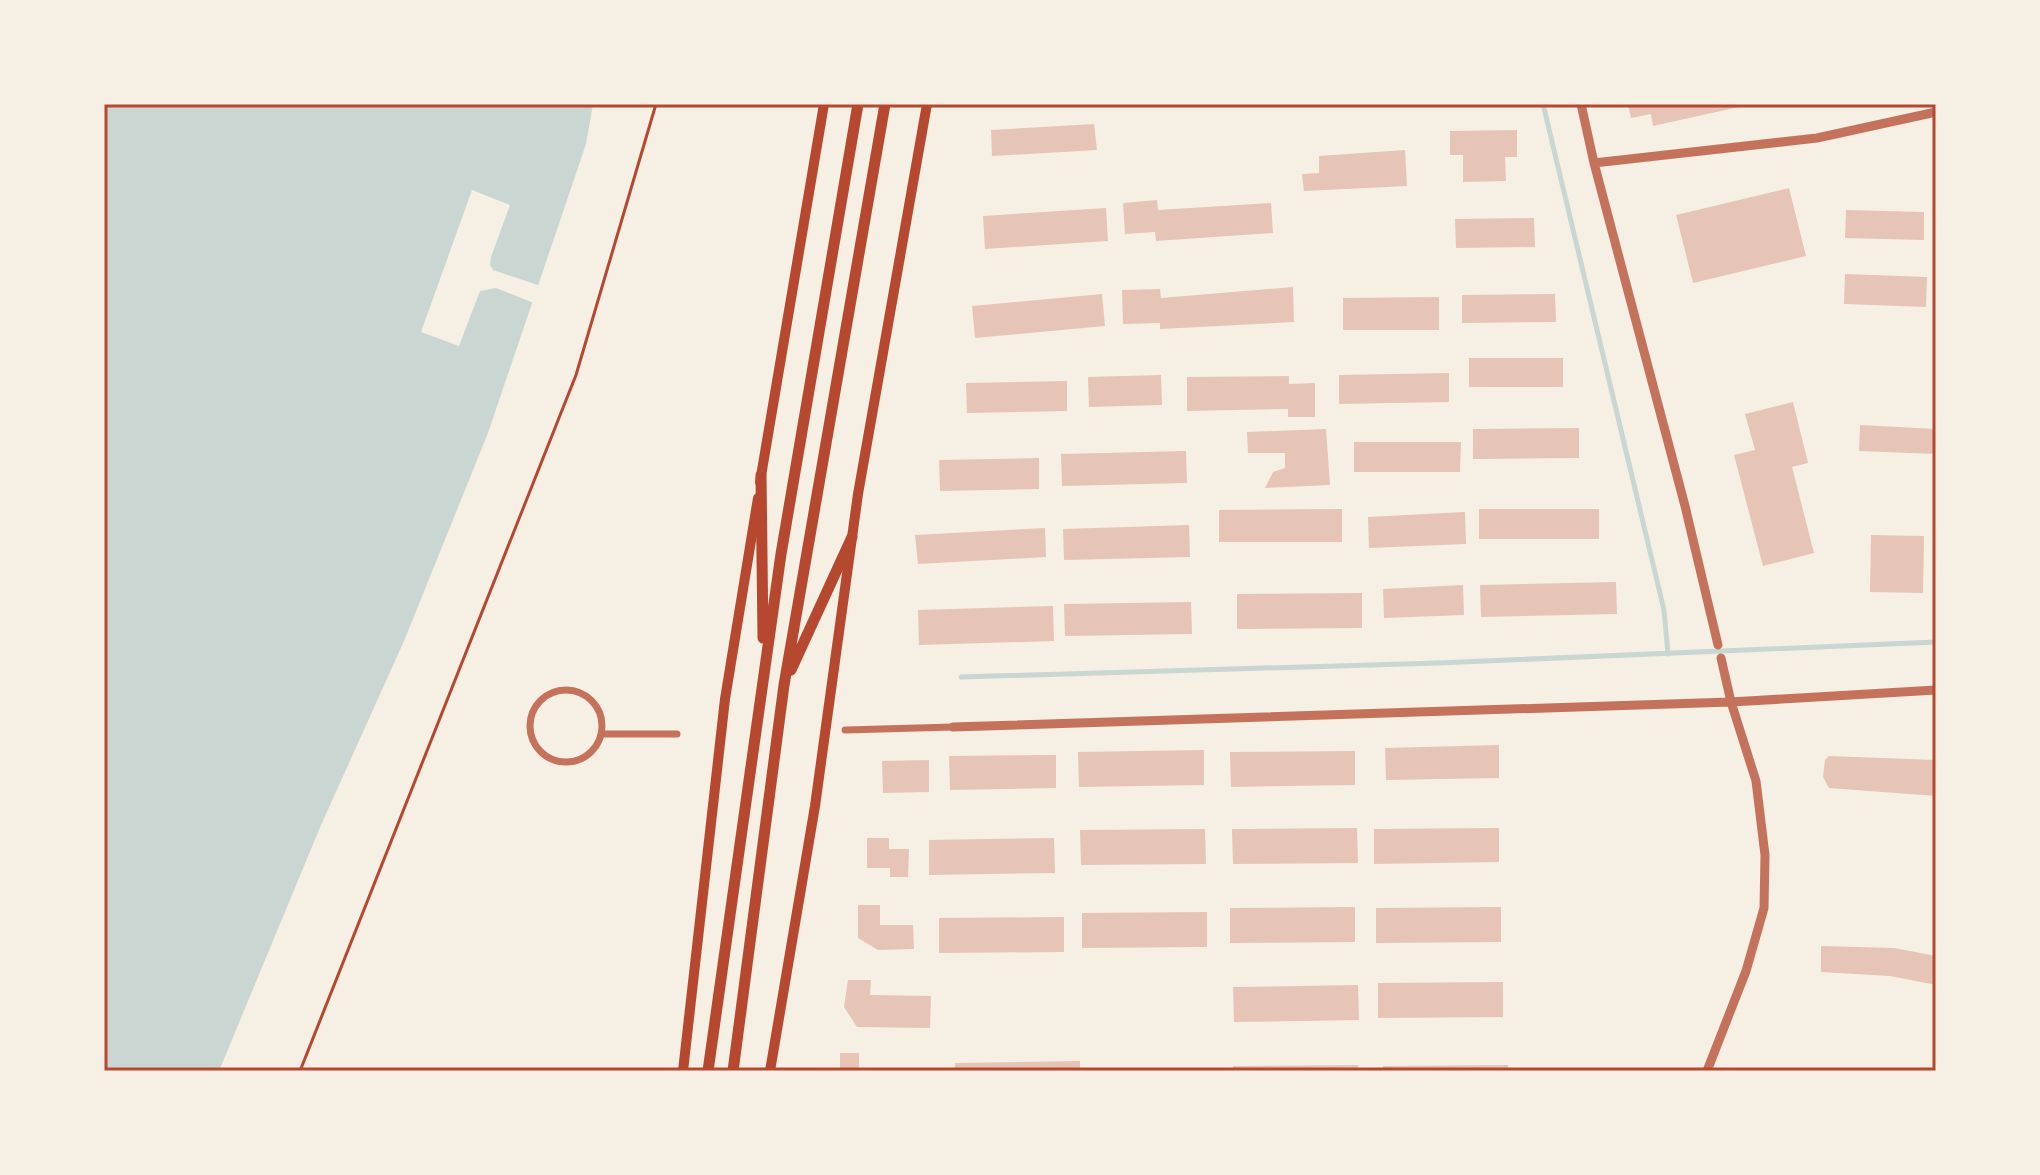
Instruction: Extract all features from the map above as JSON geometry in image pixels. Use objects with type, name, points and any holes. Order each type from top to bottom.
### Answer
[{"type":"highway","points":[[708,1071],[763,673],[858,104]]},
{"type":"highway","points":[[733,1071],[784,685],[885,104]]},
{"type":"highway","points":[[761,475],[763,673]]},
{"type":"highway","points":[[784,685],[852,537]]},
{"type":"highway","points":[[741,1071],[744,995]]},
{"type":"main road","points":[[683,1071],[725,699],[824,104]]},
{"type":"main road","points":[[770,1071],[815,806],[852,537],[927,104]]},
{"type":"street","points":[[1581,104],[1685,506],[1731,702],[1756,781],[1765,855],[1764,908],[1746,971],[1707,1071]]},
{"type":"street","points":[[1594,163],[1817,138],[1936,112]]},
{"type":"street","points":[[571,689],[592,700],[599,710],[603,722],[602,734],[590,754],[568,762],[556,761],[545,756],[531,737],[532,713],[547,694],[571,689]]},
{"type":"street","points":[[845,730],[1731,702],[1936,690]]},
{"type":"street","points":[[602,734],[677,734]]},
{"type":"path","points":[[300,1071],[576,375],[656,104]]},
{"type":"shaded area","points":[[104,104],[593,104],[586,144],[488,433],[404,641],[321,825],[219,1071],[104,1071]]},
{"type":"pier","points":[[472,190],[510,205],[491,257],[493,270],[538,285],[534,303],[496,288],[480,291],[459,346],[421,332]]},
{"type":"building","points":[[1628,104],[1748,105],[1653,126],[1651,114],[1631,118]]},
{"type":"building","points":[[1094,124],[1097,150],[992,156],[991,130]]},
{"type":"building","points":[[1517,130],[1517,157],[1505,157],[1506,181],[1463,182],[1463,155],[1450,155],[1450,131]]},
{"type":"building","points":[[1405,150],[1407,186],[1304,191],[1302,174],[1319,173],[1319,156]]},
{"type":"building","points":[[1789,188],[1806,256],[1693,283],[1676,215]]},
{"type":"building","points":[[1157,200],[1158,210],[1271,203],[1273,233],[1156,241],[1155,232],[1125,234],[1123,203]]},
{"type":"building","points":[[1106,208],[1108,241],[985,249],[983,216]]},
{"type":"building","points":[[1846,210],[1924,212],[1924,240],[1845,238]]},
{"type":"building","points":[[1534,218],[1535,247],[1456,248],[1455,219]]},
{"type":"building","points":[[1845,274],[1927,277],[1926,307],[1844,304]]},
{"type":"building","points":[[1293,287],[1294,322],[1160,329],[1160,323],[1123,324],[1122,290],[1160,289],[1161,298]]},
{"type":"building","points":[[1102,294],[1105,326],[975,338],[972,306]]},
{"type":"building","points":[[1555,294],[1556,322],[1462,323],[1462,295]]},
{"type":"building","points":[[1439,297],[1439,330],[1343,330],[1343,298]]},
{"type":"building","points":[[1469,358],[1563,358],[1563,387],[1469,387]]},
{"type":"building","points":[[1449,373],[1449,402],[1339,404],[1339,375]]},
{"type":"building","points":[[1161,375],[1162,405],[1089,407],[1088,377]]},
{"type":"building","points":[[1289,376],[1289,384],[1315,383],[1315,417],[1288,417],[1288,409],[1187,411],[1187,377]]},
{"type":"building","points":[[1067,381],[1067,411],[967,413],[966,383]]},
{"type":"building","points":[[1793,402],[1808,463],[1792,467],[1814,553],[1763,566],[1734,455],[1755,450],[1745,414]]},
{"type":"building","points":[[1860,425],[1936,429],[1936,454],[1859,451]]},
{"type":"building","points":[[1579,428],[1579,458],[1473,459],[1473,429]]},
{"type":"building","points":[[1326,429],[1330,485],[1265,488],[1273,472],[1285,468],[1285,453],[1248,453],[1247,432]]},
{"type":"building","points":[[1354,442],[1461,442],[1460,472],[1354,472]]},
{"type":"building","points":[[1186,451],[1187,483],[1062,486],[1061,454]]},
{"type":"building","points":[[1039,458],[1039,489],[940,491],[939,460]]},
{"type":"building","points":[[1342,509],[1342,542],[1219,542],[1219,510]]},
{"type":"building","points":[[1479,509],[1599,509],[1599,539],[1479,539]]},
{"type":"building","points":[[1465,512],[1466,544],[1369,548],[1368,517]]},
{"type":"building","points":[[1189,525],[1190,557],[1064,560],[1063,529]]},
{"type":"building","points":[[1045,528],[1046,557],[918,564],[915,535]]},
{"type":"building","points":[[1871,535],[1924,536],[1923,593],[1870,592]]},
{"type":"building","points":[[1616,582],[1617,614],[1481,617],[1480,585]]},
{"type":"building","points":[[1463,585],[1464,615],[1384,618],[1383,589]]},
{"type":"building","points":[[1362,593],[1362,628],[1237,629],[1237,594]]},
{"type":"building","points":[[1191,602],[1192,634],[1065,636],[1064,604]]},
{"type":"building","points":[[1053,606],[1054,641],[919,645],[918,610]]},
{"type":"building","points":[[1499,745],[1499,778],[1386,780],[1385,748]]},
{"type":"building","points":[[1204,750],[1204,785],[1079,787],[1078,752]]},
{"type":"building","points":[[1355,751],[1355,785],[1231,787],[1230,752]]},
{"type":"building","points":[[1056,755],[1056,788],[950,790],[949,756]]},
{"type":"building","points":[[1829,756],[1936,760],[1936,796],[1829,788],[1823,777],[1825,760]]},
{"type":"building","points":[[929,760],[929,792],[883,793],[882,761]]},
{"type":"building","points":[[1357,828],[1358,863],[1233,864],[1232,829]]},
{"type":"building","points":[[1499,828],[1499,862],[1374,864],[1374,829]]},
{"type":"building","points":[[1205,829],[1206,864],[1081,865],[1080,830]]},
{"type":"building","points":[[867,838],[889,838],[889,849],[909,849],[908,877],[890,877],[890,868],[867,868]]},
{"type":"building","points":[[1054,838],[1055,873],[929,875],[929,840]]},
{"type":"building","points":[[858,905],[880,905],[880,925],[913,925],[914,949],[878,950],[858,938]]},
{"type":"building","points":[[1355,907],[1355,942],[1230,943],[1230,908]]},
{"type":"building","points":[[1501,907],[1501,942],[1376,943],[1376,908]]},
{"type":"building","points":[[1207,912],[1207,947],[1082,948],[1082,913]]},
{"type":"building","points":[[1064,917],[1064,952],[939,953],[939,918]]},
{"type":"building","points":[[1821,946],[1894,948],[1936,956],[1936,985],[1890,976],[1821,972]]},
{"type":"building","points":[[848,980],[871,980],[870,995],[931,996],[930,1028],[857,1027],[844,1007]]},
{"type":"building","points":[[1503,982],[1503,1017],[1378,1018],[1378,983]]},
{"type":"building","points":[[1358,985],[1359,1020],[1234,1022],[1233,987]]},
{"type":"building","points":[[840,1053],[859,1053],[859,1071],[840,1071]]},
{"type":"building","points":[[1080,1061],[1080,1071],[955,1071],[955,1063]]},
{"type":"building","points":[[1358,1065],[1358,1071],[1233,1071],[1233,1066]]},
{"type":"building","points":[[1508,1065],[1508,1071],[1383,1071],[1383,1066]]},
{"type":"waterway","points":[[1543,104],[1664,610],[1668,654]]},
{"type":"waterway","points":[[961,677],[1438,663],[1936,642]]}]
